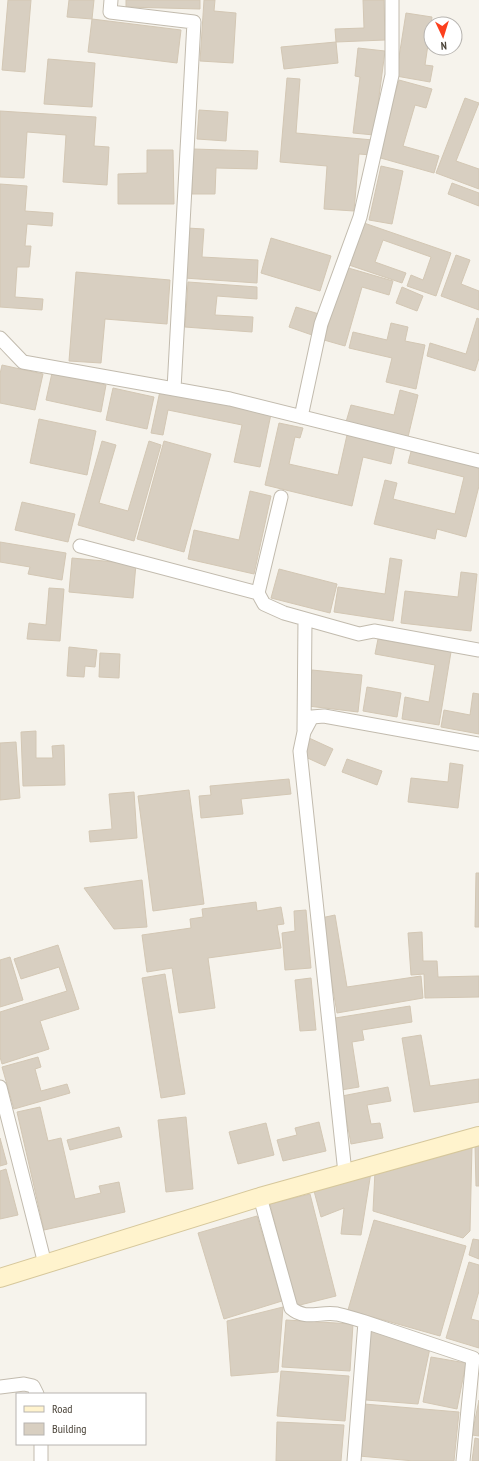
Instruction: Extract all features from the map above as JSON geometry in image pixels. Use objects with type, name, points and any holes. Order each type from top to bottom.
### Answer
[{"type":"street","points":[[111,0],[110,12],[194,22],[174,389]]},
{"type":"street","points":[[301,417],[321,324],[360,216],[392,76],[392,0]]},
{"type":"street","points":[[0,338],[23,362],[230,399],[479,461]]},
{"type":"street","points":[[281,497],[258,593],[264,604],[284,613],[359,634],[374,631],[479,650]]},
{"type":"street","points":[[80,546],[258,593]]},
{"type":"street","points":[[304,619],[304,732],[300,751],[345,1173]]},
{"type":"street","points":[[304,732],[312,717],[324,716],[479,744]]},
{"type":"street","points":[[0,1087],[46,1264]]},
{"type":"street","points":[[0,1278],[260,1197],[479,1136]]},
{"type":"street","points":[[260,1197],[291,1308],[298,1313],[308,1315],[336,1314],[365,1322],[476,1359],[464,1461]]},
{"type":"street","points":[[354,1461],[365,1322]]},
{"type":"street","points":[[0,1387],[24,1384],[33,1386],[36,1393]]},
{"type":"street","points":[[40,1445],[41,1461]]},
{"type":"building","points":[[8,0],[31,0],[25,72],[2,70]]},
{"type":"building","points":[[69,0],[94,0],[92,19],[67,17]]},
{"type":"building","points":[[126,0],[200,0],[200,9],[126,7]]},
{"type":"building","points":[[204,0],[215,0],[214,11],[236,13],[233,63],[200,61]]},
{"type":"building","points":[[363,0],[384,0],[385,40],[336,42],[335,29],[364,28]]},
{"type":"building","points":[[406,13],[426,16],[423,16],[423,56],[426,56],[425,65],[433,66],[430,82],[396,76]]},
{"type":"building","points":[[92,19],[181,30],[177,63],[88,52]]},
{"type":"building","points":[[336,42],[338,63],[284,69],[281,47]]},
{"type":"building","points":[[358,48],[385,51],[374,135],[353,133],[360,77],[355,76]]},
{"type":"building","points":[[48,59],[95,63],[92,107],[44,104]]},
{"type":"building","points":[[287,78],[300,79],[296,133],[373,140],[371,155],[359,154],[354,211],[324,209],[327,166],[280,162]]},
{"type":"building","points":[[399,80],[432,89],[426,108],[415,105],[403,146],[439,156],[434,173],[377,157]]},
{"type":"building","points":[[465,98],[479,103],[456,161],[479,169],[479,189],[436,173]]},
{"type":"building","points":[[199,110],[228,112],[226,141],[197,139]]},
{"type":"building","points":[[0,111],[96,117],[94,146],[109,147],[107,185],[63,182],[66,135],[27,132],[24,178],[0,177]]},
{"type":"building","points":[[193,149],[258,151],[257,169],[216,168],[215,194],[192,194]]},
{"type":"building","points":[[147,150],[173,150],[174,204],[118,204],[118,174],[147,173]]},
{"type":"building","points":[[381,166],[403,171],[392,224],[369,220]]},
{"type":"building","points":[[452,183],[479,193],[479,206],[448,194]]},
{"type":"building","points":[[0,184],[27,186],[25,211],[53,213],[52,226],[27,224],[25,246],[31,246],[29,267],[17,267],[15,297],[43,299],[42,310],[0,307]]},
{"type":"building","points":[[364,223],[451,253],[436,296],[407,286],[411,275],[423,280],[431,257],[383,240],[375,262],[406,273],[402,283],[349,265]]},
{"type":"building","points":[[187,228],[204,229],[202,257],[258,260],[257,283],[184,278]]},
{"type":"building","points":[[271,238],[331,256],[320,291],[261,273]]},
{"type":"building","points":[[456,255],[470,260],[461,284],[479,291],[479,310],[441,296]]},
{"type":"building","points":[[345,267],[393,281],[389,295],[362,287],[345,346],[324,340]]},
{"type":"building","points":[[76,272],[170,280],[167,324],[105,319],[101,363],[69,361]]},
{"type":"building","points":[[188,282],[257,287],[257,299],[217,296],[215,315],[253,317],[252,332],[185,327]]},
{"type":"building","points":[[402,287],[423,296],[417,311],[396,303]]},
{"type":"building","points":[[296,307],[319,314],[312,335],[289,327]]},
{"type":"building","points":[[477,318],[479,319],[479,358],[475,371],[427,356],[430,343],[466,354]]},
{"type":"building","points":[[391,323],[408,327],[405,341],[425,345],[416,389],[386,382],[392,358],[349,348],[353,332],[387,340]]},
{"type":"building","points":[[2,365],[43,374],[35,410],[0,403],[0,374]]},
{"type":"building","points":[[52,373],[106,385],[101,412],[46,400]]},
{"type":"building","points":[[113,388],[154,397],[147,429],[106,420]]},
{"type":"building","points":[[400,390],[418,395],[408,437],[346,422],[351,405],[394,415]]},
{"type":"building","points":[[160,391],[271,414],[260,467],[234,462],[242,425],[168,410],[163,435],[151,433]]},
{"type":"building","points":[[39,419],[96,431],[87,475],[30,463]]},
{"type":"building","points":[[279,423],[303,428],[300,438],[295,437],[289,464],[338,475],[347,435],[395,446],[391,464],[363,457],[352,506],[265,485]]},
{"type":"building","points":[[102,441],[116,445],[99,503],[128,511],[149,441],[161,445],[134,541],[78,525]]},
{"type":"building","points":[[164,441],[211,454],[184,552],[137,539]]},
{"type":"building","points":[[412,448],[479,465],[479,486],[466,537],[437,529],[435,539],[374,524],[385,480],[397,483],[393,499],[455,514],[464,477],[408,463]]},
{"type":"building","points":[[250,491],[271,496],[254,574],[188,559],[194,530],[239,540]]},
{"type":"building","points":[[22,502],[75,514],[68,542],[15,530]]},
{"type":"building","points":[[0,542],[66,553],[62,580],[28,574],[30,567],[0,562]]},
{"type":"building","points":[[72,558],[136,564],[133,598],[69,592]]},
{"type":"building","points":[[390,558],[402,560],[393,621],[334,612],[338,587],[385,594]]},
{"type":"building","points":[[279,569],[337,584],[330,613],[271,598]]},
{"type":"building","points":[[461,572],[477,574],[471,631],[401,623],[405,591],[458,597]]},
{"type":"building","points":[[49,588],[64,589],[60,641],[27,639],[29,623],[46,625]]},
{"type":"building","points":[[378,639],[451,652],[439,725],[402,719],[405,697],[429,702],[435,665],[375,654]]},
{"type":"building","points":[[69,647],[97,650],[95,667],[85,666],[84,677],[67,676]]},
{"type":"building","points":[[100,653],[120,654],[119,678],[99,677]]},
{"type":"building","points":[[312,670],[362,675],[358,712],[308,706]]},
{"type":"building","points":[[367,687],[401,693],[397,717],[363,711]]},
{"type":"building","points":[[473,693],[479,694],[479,734],[441,727],[444,710],[470,715]]},
{"type":"building","points":[[36,731],[36,758],[53,758],[52,746],[64,745],[65,785],[23,786],[21,732]]},
{"type":"building","points":[[309,738],[333,749],[325,766],[301,755]]},
{"type":"building","points":[[16,742],[20,798],[0,800],[0,743]]},
{"type":"building","points":[[347,759],[382,771],[377,785],[342,772]]},
{"type":"building","points":[[450,763],[463,765],[458,808],[408,802],[411,778],[448,782]]},
{"type":"building","points":[[289,779],[291,794],[241,799],[243,814],[201,818],[199,796],[211,795],[210,786]]},
{"type":"building","points":[[189,790],[204,904],[153,911],[138,796]]},
{"type":"building","points":[[134,792],[137,838],[90,842],[89,831],[112,829],[109,794]]},
{"type":"building","points":[[476,873],[479,873],[479,927],[475,927]]},
{"type":"building","points":[[142,880],[147,927],[114,929],[84,888]]},
{"type":"building","points":[[256,902],[257,911],[281,907],[284,924],[277,925],[281,948],[208,958],[215,1008],[179,1013],[172,968],[147,972],[142,935],[191,928],[190,919],[203,917],[202,909]]},
{"type":"building","points":[[306,910],[311,968],[285,970],[282,933],[295,931],[294,911]]},
{"type":"building","points":[[335,915],[347,987],[421,976],[423,998],[337,1013],[321,918]]},
{"type":"building","points":[[422,932],[423,961],[437,961],[438,977],[479,976],[479,997],[425,998],[424,974],[411,975],[408,933]]},
{"type":"building","points":[[58,945],[79,1009],[40,1021],[49,1049],[2,1064],[0,1057],[0,1012],[67,991],[59,967],[21,979],[14,959]]},
{"type":"building","points":[[10,957],[23,1000],[0,1007],[0,960]]},
{"type":"building","points":[[165,974],[185,1094],[161,1098],[142,978]]},
{"type":"building","points":[[311,978],[316,1030],[300,1031],[295,980]]},
{"type":"building","points":[[410,1006],[412,1022],[362,1030],[364,1040],[352,1042],[359,1087],[341,1090],[329,1019]]},
{"type":"building","points":[[421,1035],[430,1086],[479,1079],[479,1102],[414,1112],[402,1038]]},
{"type":"building","points":[[38,1057],[41,1067],[35,1069],[41,1091],[67,1084],[70,1093],[14,1109],[2,1067]]},
{"type":"building","points":[[388,1087],[391,1101],[367,1105],[371,1124],[380,1123],[383,1138],[351,1144],[342,1096]]},
{"type":"building","points":[[40,1107],[48,1141],[61,1138],[75,1199],[101,1193],[99,1186],[119,1182],[125,1212],[44,1230],[17,1112]]},
{"type":"building","points":[[186,1117],[193,1189],[166,1192],[158,1120]]},
{"type":"building","points":[[319,1122],[326,1151],[283,1161],[277,1140],[297,1135],[295,1128]]},
{"type":"building","points":[[266,1123],[274,1155],[238,1164],[229,1132]]},
{"type":"building","points":[[119,1127],[122,1137],[70,1150],[67,1140]]},
{"type":"building","points":[[0,1138],[7,1164],[0,1166]]},
{"type":"building","points":[[479,1144],[479,1186],[476,1186],[475,1145]]},
{"type":"building","points":[[472,1146],[470,1231],[463,1238],[373,1211],[375,1171]]},
{"type":"building","points":[[6,1169],[18,1215],[0,1219],[0,1171]]},
{"type":"building","points":[[371,1172],[361,1235],[341,1234],[344,1208],[321,1217],[314,1191]]},
{"type":"building","points":[[310,1194],[336,1296],[296,1306],[270,1204]]},
{"type":"building","points":[[257,1216],[282,1301],[224,1319],[198,1233]]},
{"type":"building","points":[[374,1220],[466,1246],[440,1336],[348,1310]]},
{"type":"building","points":[[473,1239],[479,1240],[479,1259],[469,1255]]},
{"type":"building","points":[[469,1262],[479,1265],[479,1291],[471,1319],[479,1321],[479,1348],[446,1338]]},
{"type":"building","points":[[283,1307],[278,1372],[231,1376],[227,1321]]},
{"type":"building","points":[[286,1320],[353,1324],[350,1371],[282,1367]]},
{"type":"building","points":[[368,1327],[430,1348],[418,1404],[366,1400]]},
{"type":"building","points":[[431,1357],[466,1363],[457,1409],[423,1402]]},
{"type":"building","points":[[281,1371],[349,1376],[345,1421],[277,1416]]},
{"type":"building","points":[[479,1400],[479,1436],[472,1435]]},
{"type":"building","points":[[364,1404],[459,1412],[454,1461],[414,1461],[359,1456]]},
{"type":"building","points":[[277,1422],[344,1425],[341,1461],[276,1461]]},
{"type":"building","points":[[475,1438],[479,1439],[479,1461],[472,1461]]}]
